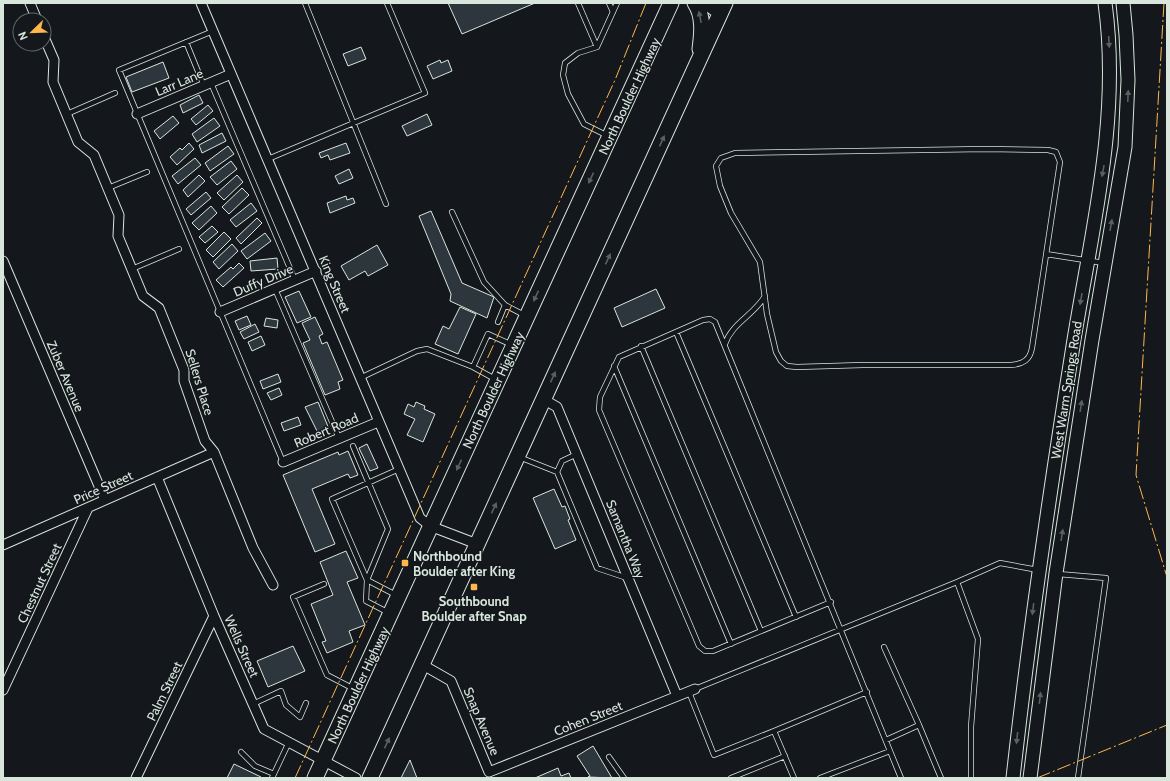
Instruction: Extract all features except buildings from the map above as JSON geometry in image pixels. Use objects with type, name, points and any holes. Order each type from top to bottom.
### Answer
[{"type":"main road","name":"North Boulder Highway","points":[[315,778],[672,3]]},
{"type":"main road","points":[[695,3],[702,21],[699,60]]},
{"type":"main road","points":[[370,778],[423,665],[722,8],[708,3]]},
{"type":"main road","name":"West Warm Springs Road","points":[[1013,778],[1038,570],[1105,161],[1110,65],[1105,3]]},
{"type":"main road","name":"West Warm Springs Road","points":[[1030,778],[1056,573],[1104,263],[1124,147],[1127,113],[1126,35],[1123,3]]},
{"type":"main road","points":[[1038,570],[1056,573]]},
{"type":"street","name":"King Street","points":[[201,3],[420,518],[430,526],[477,544]]},
{"type":"street","name":"Sellers Place","points":[[51,52],[54,60],[53,82],[66,114],[78,142],[94,155],[119,215],[118,236],[143,296],[159,308],[184,370],[184,382],[205,442],[214,452],[253,548],[273,585]]},
{"type":"street","name":"Larr Lane","points":[[137,114],[231,74]]},
{"type":"street","name":"Zuber Avenue","points":[[3,261],[105,500]]},
{"type":"street","name":"Duffy Drive","points":[[220,312],[316,272]]},
{"type":"street","name":"Samantha Way","points":[[543,399],[557,407],[678,696]]},
{"type":"street","name":"Robert Road","points":[[283,462],[378,422]]},
{"type":"street","name":"Price Street","points":[[3,545],[214,452]]},
{"type":"street","name":"Wells Street","points":[[157,477],[214,616],[264,729],[356,778]]},
{"type":"street","name":"Chestnut Street","points":[[3,690],[88,508]]},
{"type":"street","name":"Palm Street","points":[[136,778],[214,616]]},
{"type":"street","name":"Snap Avenue","points":[[423,665],[451,681],[491,775]]},
{"type":"street","name":"Cohen Street","points":[[491,775],[692,691]]},
{"type":"lane","points":[[304,3],[355,123],[386,204]]},
{"type":"lane","points":[[268,159],[426,94],[387,3]]},
{"type":"lane","points":[[578,3],[597,47]]},
{"type":"lane","points":[[609,3],[613,12]]},
{"type":"lane","points":[[610,137],[584,124],[568,94],[563,75],[565,63],[578,53],[597,47],[617,3]]},
{"type":"lane","points":[[212,31],[118,70],[283,462]]},
{"type":"lane","points":[[186,42],[208,84],[295,280]]},
{"type":"lane","points":[[66,114],[115,93]]},
{"type":"lane","points":[[985,149],[1053,151],[1056,152],[1060,162],[1046,254],[1031,355],[1028,359],[1017,364],[787,366],[780,361],[776,352],[767,314],[760,262],[731,213],[720,186],[716,166],[721,158],[726,155],[985,149]]},
{"type":"lane","points":[[108,188],[148,172]]},
{"type":"lane","points":[[452,212],[484,282],[505,305],[527,316]]},
{"type":"lane","points":[[132,269],[179,249]]},
{"type":"lane","points":[[1046,254],[1104,263]]},
{"type":"lane","points":[[275,289],[338,438]]},
{"type":"lane","points":[[725,344],[733,328],[755,309],[765,295]]},
{"type":"lane","points":[[498,322],[505,305]]},
{"type":"lane","points":[[831,602],[713,651],[705,651],[699,646],[599,410],[600,397],[619,357],[703,320],[710,319],[715,322],[831,602],[902,778]]},
{"type":"lane","points":[[676,332],[796,617]]},
{"type":"lane","points":[[473,367],[488,334],[514,345]]},
{"type":"lane","points":[[641,346],[762,631]]},
{"type":"lane","points":[[360,378],[417,351],[427,349],[473,367],[498,380]]},
{"type":"lane","points":[[614,366],[732,644]]},
{"type":"lane","points":[[353,446],[388,529],[366,580]]},
{"type":"lane","points":[[577,454],[562,460],[557,472],[597,568],[628,578]]},
{"type":"lane","points":[[517,456],[557,472]]},
{"type":"lane","points":[[390,614],[366,601],[366,580],[332,499],[399,469]]},
{"type":"lane","points":[[867,692],[714,755],[692,691],[842,630],[1000,563],[1038,570]]},
{"type":"lane","points":[[1056,573],[1106,578],[1078,778]]},
{"type":"lane","points":[[366,580],[398,596]]},
{"type":"lane","points":[[957,582],[978,639],[972,727],[971,778]]},
{"type":"lane","points":[[324,584],[293,597],[327,675],[356,689]]},
{"type":"lane","points":[[884,646],[941,778]]},
{"type":"lane","points":[[253,704],[281,691],[286,705],[300,717],[306,704]]},
{"type":"lane","points":[[886,740],[919,726]]},
{"type":"lane","points":[[774,731],[794,778]]},
{"type":"lane","points":[[241,752],[256,766],[273,776],[289,742]]},
{"type":"lane","points":[[820,778],[890,751]]},
{"type":"lane","points":[[731,778],[785,756]]},
{"type":"lane","points":[[609,757],[624,778]]},
{"type":"power","points":[[295,778],[615,80],[646,3]]},
{"type":"power","points":[[1164,3],[1136,475],[1167,577]]},
{"type":"power","points":[[1037,778],[1167,725]]},
{"type":"place","name":"Northbound Boulder after King","points":[[405,563]]},
{"type":"place","name":"Southbound Boulder after Snap","points":[[474,587]]}]
